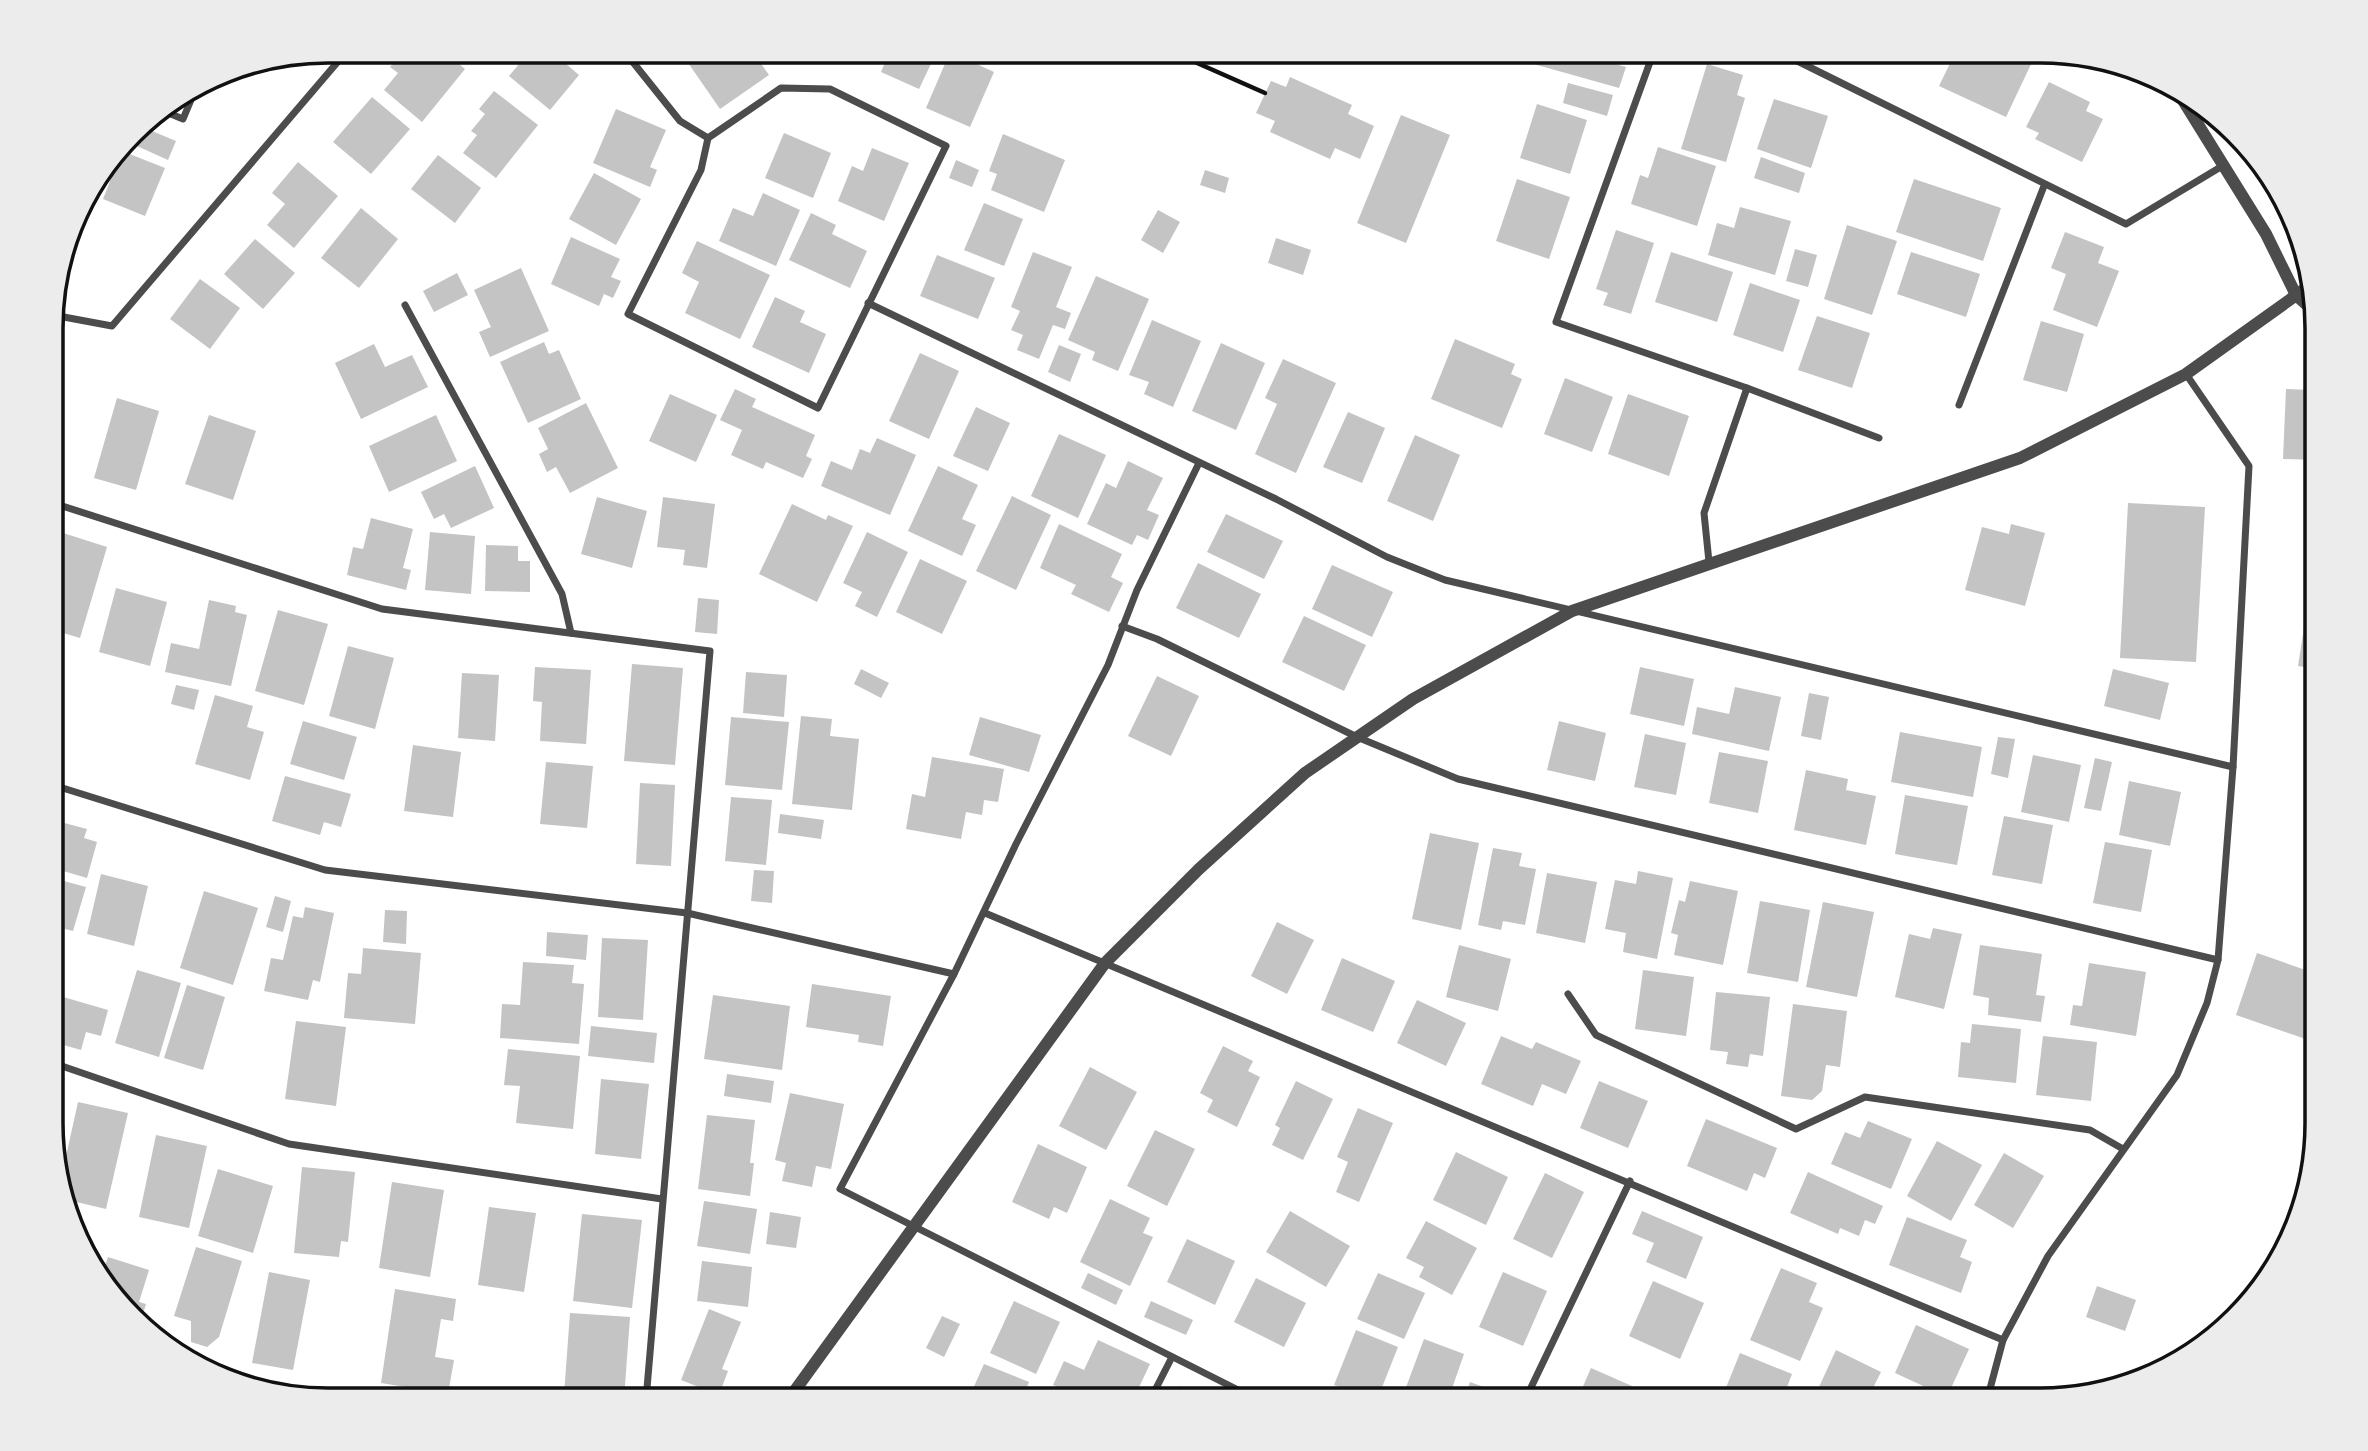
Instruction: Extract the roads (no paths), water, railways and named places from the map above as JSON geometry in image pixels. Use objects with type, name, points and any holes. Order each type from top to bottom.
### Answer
[{"type":"street","points":[[64,317],[112,326],[337,63]]},
{"type":"street","points":[[634,63],[680,121],[708,138]]},
{"type":"street","points":[[1650,63],[1556,322],[1747,388],[1879,438]]},
{"type":"street","points":[[1801,63],[2044,186],[2126,224],[2224,165]]},
{"type":"street","points":[[781,88],[830,89],[946,146],[818,408],[628,314],[701,170],[708,138],[781,88]]},
{"type":"street","points":[[172,114],[183,119],[190,102]]},
{"type":"street","points":[[2189,109],[2266,234],[2297,295],[2303,301]]},
{"type":"street","points":[[1959,405],[2044,186]]},
{"type":"street","points":[[797,1388],[1105,963],[1199,869],[1295,782],[1413,699],[1572,611],[2020,458],[2186,374],[2303,291]]},
{"type":"street","points":[[868,303],[1387,557],[1434,575],[1572,611],[2233,767]]},
{"type":"street","points":[[405,305],[562,594],[571,633]]},
{"type":"street","points":[[1990,1388],[2003,1340],[2048,1256],[2178,1075],[2207,1003],[2218,960],[2233,767],[2249,466],[2186,374]]},
{"type":"street","points":[[1709,562],[1704,513],[1747,388]]},
{"type":"street","points":[[1199,463],[1122,626],[1108,665],[1016,844],[954,974],[840,1189],[1234,1388]]},
{"type":"street","points":[[63,505],[382,609],[710,651],[647,1388]]},
{"type":"street","points":[[1122,626],[1157,639],[1357,737],[1458,779],[2218,960]]},
{"type":"street","points":[[63,788],[324,870],[687,913],[954,974]]},
{"type":"street","points":[[985,913],[1630,1181],[2003,1340]]},
{"type":"street","points":[[1568,994],[1596,1035],[1796,1129],[1865,1097],[2090,1130],[2123,1149]]},
{"type":"street","points":[[63,1066],[289,1143],[662,1199]]},
{"type":"street","points":[[1531,1388],[1630,1181]]},
{"type":"street","points":[[1156,1388],[1171,1357]]}]
